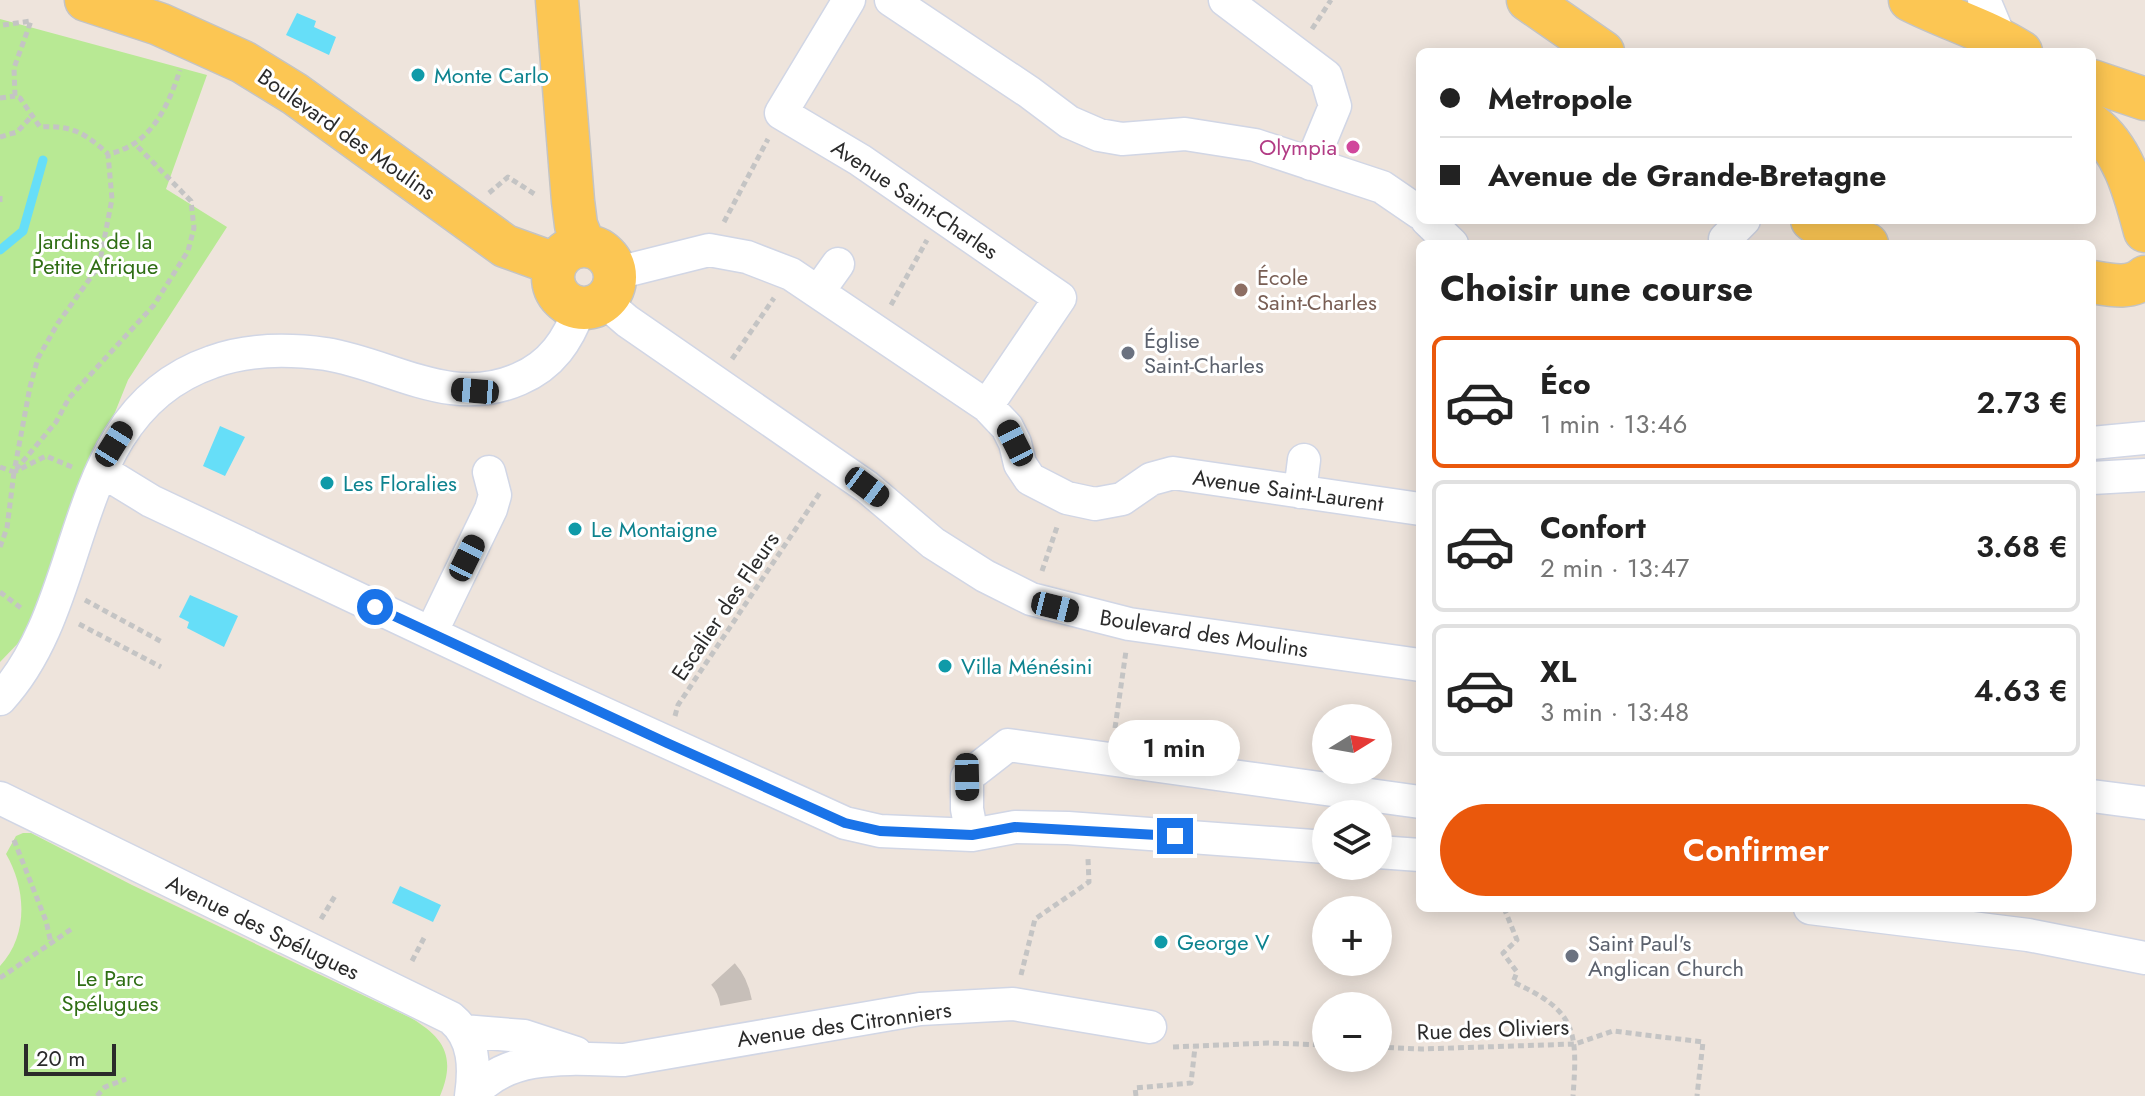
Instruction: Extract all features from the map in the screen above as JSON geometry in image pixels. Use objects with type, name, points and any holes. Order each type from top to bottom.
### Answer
[{"type":"main road","name":"Boulevard des Moulins","points":[[86,0],[133,14],[243,62],[295,94],[505,246],[588,278]]},
{"type":"main road","points":[[557,0],[573,201],[588,278]]},
{"type":"main road","points":[[1528,0],[1597,48]]},
{"type":"main road","points":[[1910,0],[2011,45]]},
{"type":"main road","points":[[2096,82],[2145,99]]},
{"type":"main road","points":[[2096,128],[2115,149],[2134,192],[2145,231]]},
{"type":"main road","points":[[1818,224],[1856,240]]},
{"type":"main road","points":[[2096,283],[2116,287],[2142,280]]},
{"type":"street","points":[[781,113],[849,0]]},
{"type":"street","points":[[891,0],[1069,122],[1099,135],[1122,139],[1185,134],[1255,145],[1382,187],[1416,210]]},
{"type":"street","points":[[1225,0],[1326,76],[1335,106],[1311,164]]},
{"type":"street","points":[[1984,0],[2011,45]]},
{"type":"street","name":"Avenue Saint-Charles","points":[[781,113],[860,160],[1060,298],[995,394]]},
{"type":"street","points":[[1431,224],[1448,240]]},
{"type":"street","points":[[0,699],[17,681],[40,640],[87,469],[114,444],[134,413],[184,372],[215,360],[248,353],[285,351],[328,355],[445,388],[475,391],[501,387],[533,373],[555,355],[571,332],[588,278],[709,250],[747,257],[791,274],[987,406],[1007,427],[1020,464],[1030,479],[1063,510]]},
{"type":"street","points":[[818,292],[838,264]]},
{"type":"street","name":"Boulevard des Moulins","points":[[588,278],[627,321],[867,487],[933,543],[985,576],[1031,599],[1129,624],[1416,664]]},
{"type":"street","points":[[2096,443],[2145,438]]},
{"type":"street","points":[[1300,492],[1304,460]]},
{"type":"street","points":[[87,469],[431,633],[845,823],[880,831],[972,835],[1015,827],[1068,828],[1312,846]]},
{"type":"street","points":[[431,633],[491,509],[495,495],[489,472]]},
{"type":"street","name":"Avenue Saint-Laurent","points":[[1063,510],[1122,499],[1151,479],[1173,473],[1416,508]]},
{"type":"street","points":[[2096,478],[2145,475]]},
{"type":"street","points":[[972,835],[967,809],[967,777],[1008,745],[1416,801]]},
{"type":"street","points":[[2096,797],[2145,803]]},
{"type":"street","name":"Avenue des Spélugues","points":[[0,798],[451,1018],[463,1031]]},
{"type":"street","points":[[1392,853],[1416,855]]},
{"type":"street","points":[[1842,912],[2028,935],[2145,958]]},
{"type":"street","name":"Avenue des Citronniers","points":[[472,1096],[481,1085],[521,1064],[586,1057],[624,1060],[739,1027],[920,1009],[1013,1004],[1150,1027]]},
{"type":"street","points":[[463,1031],[472,1054],[472,1096]]},
{"type":"street","name":"Avenue des Citronniers","points":[[463,1031],[524,1036],[586,1057]]},
{"type":"path","points":[[3,25],[31,21],[14,68],[15,96]]},
{"type":"path","points":[[108,154],[125,151],[135,144],[161,116],[172,95],[191,38]]},
{"type":"path","points":[[0,98],[20,98],[40,127],[61,126],[88,136],[108,154],[112,199],[99,266],[58,323],[38,358],[14,472],[7,528],[0,547]]},
{"type":"path","points":[[729,213],[781,113]]},
{"type":"path","points":[[0,137],[17,132],[32,116]]},
{"type":"path","points":[[14,472],[56,422],[69,398],[154,305],[188,251],[194,228],[191,201],[135,144]]},
{"type":"path","points":[[482,199],[508,177],[541,199]]},
{"type":"path","points":[[890,307],[941,215]]},
{"type":"path","points":[[725,370],[776,296]]},
{"type":"path","points":[[0,467],[14,472],[46,456],[87,469]]},
{"type":"path","name":"Escalier des Fleurs","points":[[667,743],[678,705],[821,491]]},
{"type":"path","points":[[1039,579],[1063,510]]},
{"type":"path","points":[[0,592],[32,616]]},
{"type":"path","points":[[81,597],[162,642]]},
{"type":"path","points":[[71,619],[161,667]]},
{"type":"path","points":[[1115,731],[1127,642]]},
{"type":"path","points":[[11,831],[46,921],[51,943]]},
{"type":"path","points":[[1013,1004],[1035,919],[1089,882],[1088,858]]},
{"type":"path","points":[[321,919],[335,896]]},
{"type":"path","points":[[1506,912],[1517,940],[1503,953],[1517,972],[1513,982],[1559,1008],[1575,1044],[1573,1096]]},
{"type":"path","points":[[0,978],[73,928]]},
{"type":"path","points":[[412,961],[424,938]]},
{"type":"path","points":[[1150,1027],[1160,1048],[1268,1043],[1312,1045]]},
{"type":"path","name":"Rue des Oliviers","points":[[1392,1048],[1575,1044],[1613,1031],[1703,1042],[1697,1096]]},
{"type":"path","points":[[1136,1096],[1135,1088],[1191,1083],[1195,1047]]},
{"type":"path","points":[[97,1096],[105,1087],[126,1079]]},
{"type":"green space","name":"Jardins de la Petite Afrique","points":[[0,19],[207,75],[166,189],[227,227],[128,380],[25,636],[0,662]]},
{"type":"green space","name":"Le Parc Spélugues","points":[[31,833],[132,885],[411,1018],[432,1033],[444,1050],[447,1071],[440,1096],[0,1096],[0,966],[16,940],[21,911],[18,881],[6,854],[16,836]]},
{"type":"water","points":[[297,13],[316,21],[314,27],[336,37],[329,55],[286,35]]},
{"type":"water","points":[[220,426],[245,437],[225,476],[203,466]]},
{"type":"water","points":[[190,595],[238,616],[224,647],[187,628],[189,622],[179,617]]},
{"type":"water","points":[[400,886],[441,905],[433,922],[392,903]]},
{"type":"waterway","points":[[0,250],[23,231],[43,160]]},
{"type":"tunnel","points":[[723,974],[732,988],[738,1015]]},
{"type":"place","name":"Monte Carlo","points":[[418,75]]},
{"type":"place","name":"Olympia","points":[[1353,147]]},
{"type":"place","name":"École Saint-Charles","points":[[1241,290]]},
{"type":"place","name":"Église Saint-Charles","points":[[1128,353]]},
{"type":"place","name":"Les Floralies","points":[[327,483]]},
{"type":"place","name":"Le Montaigne","points":[[575,529]]},
{"type":"place","name":"Villa Ménésini","points":[[945,666]]},
{"type":"place","name":"George V","points":[[1161,942]]},
{"type":"place","name":"Saint Paul's Anglican Church","points":[[1572,956]]},
{"type":"route","points":[[375,607],[845,823],[880,831],[972,835],[1015,827],[1175,836]]}]
